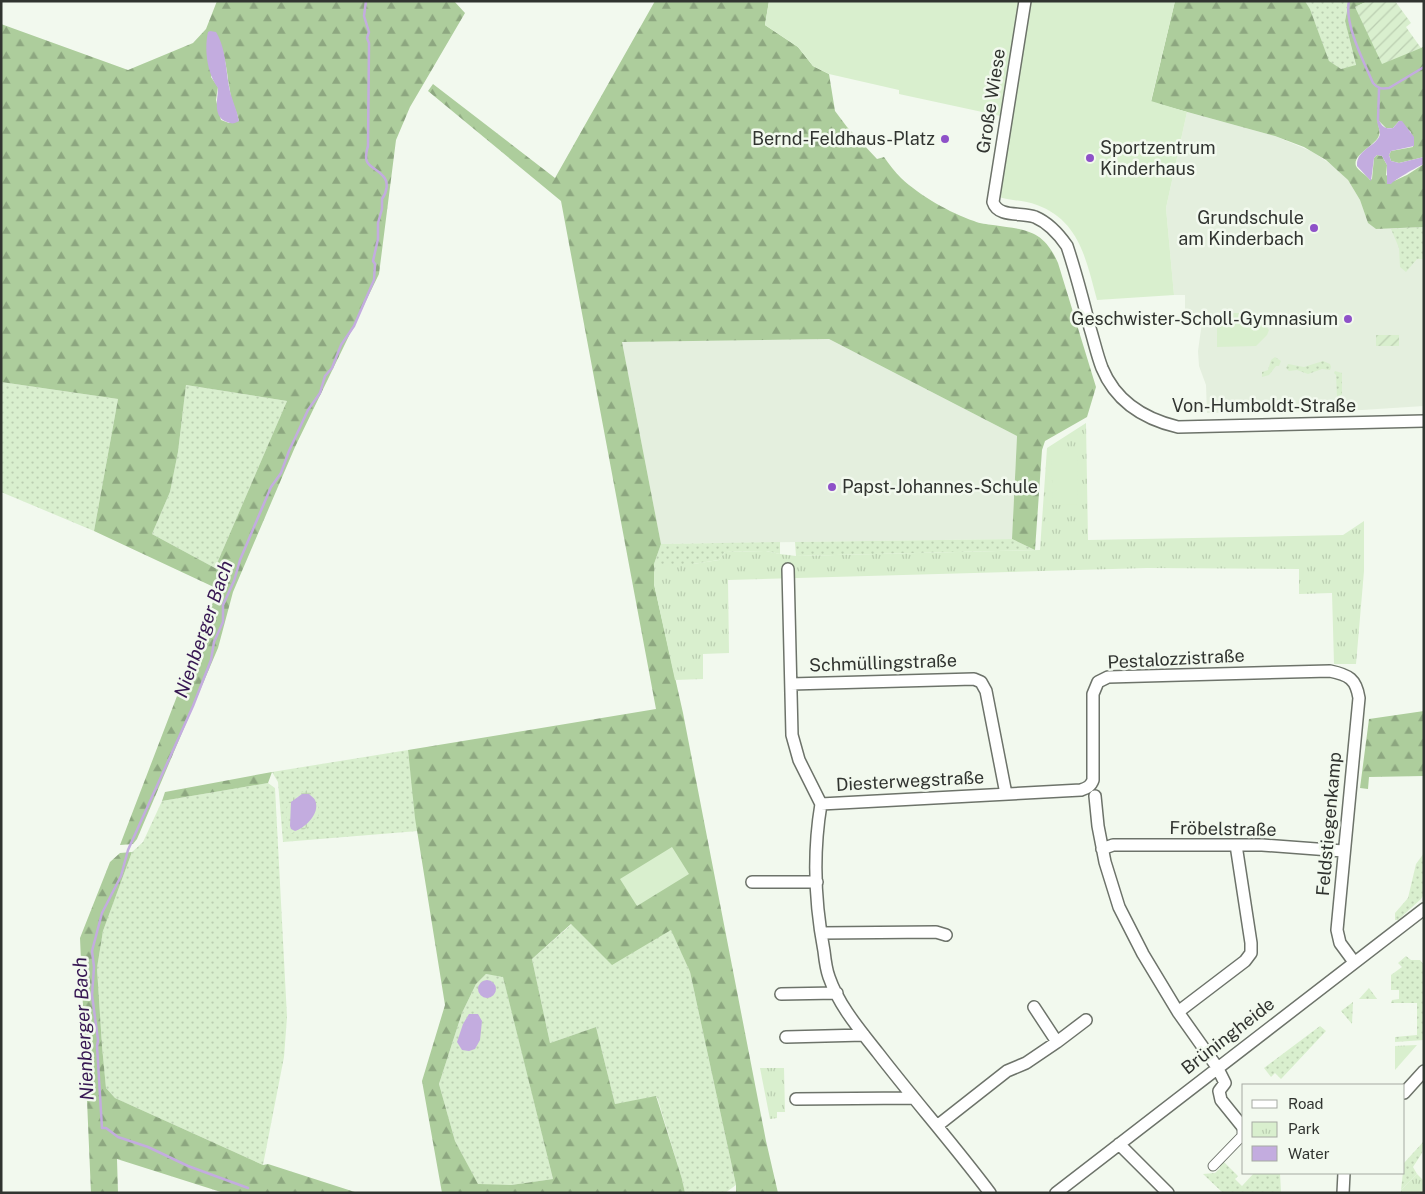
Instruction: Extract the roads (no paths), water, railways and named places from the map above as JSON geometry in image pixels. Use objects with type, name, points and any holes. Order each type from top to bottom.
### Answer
[{"type":"street","name":"Große Wiese","points":[[994,206],[993,197],[1026,1]]},
{"type":"street","name":"Von-Humboldt-Straße","points":[[994,206],[1001,212],[1025,214],[1036,218],[1048,224],[1059,234],[1067,246],[1106,376],[1121,397],[1138,412],[1149,418],[1184,427],[1424,421]]},
{"type":"street","name":"Diesterwegstraße","points":[[788,569],[791,720],[794,746],[801,766],[821,804],[1080,790],[1091,785]]},
{"type":"street","name":"Pestalozzistraße","points":[[1091,785],[1094,768],[1093,694],[1095,686],[1104,678],[1113,676],[1330,671],[1346,675],[1357,685]]},
{"type":"street","name":"Schmüllingstraße","points":[[791,684],[974,678],[981,682],[986,691],[1006,794]]},
{"type":"street","name":"Feldstiegenkamp","points":[[1354,962],[1340,944],[1337,930],[1359,698],[1357,685]]},
{"type":"street","points":[[1095,796],[1102,849],[1110,881],[1120,908],[1143,954],[1178,1012],[1217,1067],[1225,1083],[1219,1091],[1220,1100],[1242,1126],[1242,1136],[1213,1166]]},
{"type":"street","points":[[821,804],[817,826],[817,882],[820,934],[828,977],[846,1011],[990,1193]]},
{"type":"street","points":[[1178,1012],[1245,960],[1251,953],[1236,845]]},
{"type":"street","name":"Fröbelstraße","points":[[1102,849],[1113,846],[1236,845],[1344,851]]},
{"type":"street","points":[[752,882],[817,882]]},
{"type":"street","name":"Brüningheide","points":[[1056,1193],[1424,909]]},
{"type":"street","points":[[820,934],[936,932],[946,935]]},
{"type":"street","points":[[781,994],[837,993]]},
{"type":"street","points":[[1034,1006],[1057,1042]]},
{"type":"street","points":[[937,1126],[1007,1071],[1026,1063],[1086,1020]]},
{"type":"street","points":[[786,1037],[864,1035]]},
{"type":"street","points":[[1405,1092],[1424,1071]]},
{"type":"street","points":[[796,1099],[913,1098]]},
{"type":"street","points":[[1119,1144],[1168,1193]]},
{"type":"street","points":[[1343,1193],[1344,1174]]},
{"type":"water","points":[[208,32],[216,32],[223,48],[230,90],[239,121],[234,123],[222,120],[219,116],[218,88],[211,75],[207,54],[207,39]]},
{"type":"water","points":[[1379,120],[1386,128],[1393,128],[1399,121],[1402,121],[1414,137],[1414,146],[1391,151],[1389,155],[1391,161],[1399,163],[1424,157],[1424,164],[1391,184],[1387,184],[1387,165],[1382,156],[1377,155],[1374,158],[1371,181],[1357,166],[1360,156],[1375,142],[1380,134],[1377,122]]},
{"type":"water","points":[[302,794],[309,794],[314,798],[316,810],[303,827],[295,831],[290,826],[291,802]]},
{"type":"water","points":[[483,980],[491,980],[496,985],[494,996],[483,998],[478,993],[478,985]]},
{"type":"water","points":[[469,1014],[478,1014],[482,1021],[480,1040],[475,1049],[469,1051],[462,1050],[457,1042],[463,1024]]},
{"type":"waterway","name":"Nienberger Bach","points":[[248,1188],[188,1166],[148,1147],[118,1137],[106,1128],[102,1128],[98,1040],[92,995],[94,967],[92,951],[102,913],[121,876],[128,850],[193,706],[211,660],[214,642],[223,622],[223,605],[234,581],[240,560],[271,487],[281,473],[308,410],[320,393],[325,376],[332,368],[341,345],[354,326],[374,280],[375,264],[373,261],[378,239],[378,223],[387,184],[385,178],[367,162],[366,158],[368,146],[369,43],[367,38],[369,32],[364,16],[366,1]]},
{"type":"waterway","points":[[1349,1],[1349,21],[1352,32],[1375,85],[1380,88],[1389,88],[1424,67]]},
{"type":"waterway","points":[[1378,120],[1379,89]]},
{"type":"place","name":"Bernd-Feldhaus-Platz","points":[[945,139]]},
{"type":"place","name":"Sportzentrum Kinderhaus","points":[[1090,158]]},
{"type":"place","name":"Grundschule am Kinderbach","points":[[1314,228]]},
{"type":"place","name":"Geschwister-Scholl-Gymnasium","points":[[1348,319]]},
{"type":"place","name":"Papst-Johannes-Schule","points":[[832,487]]}]
